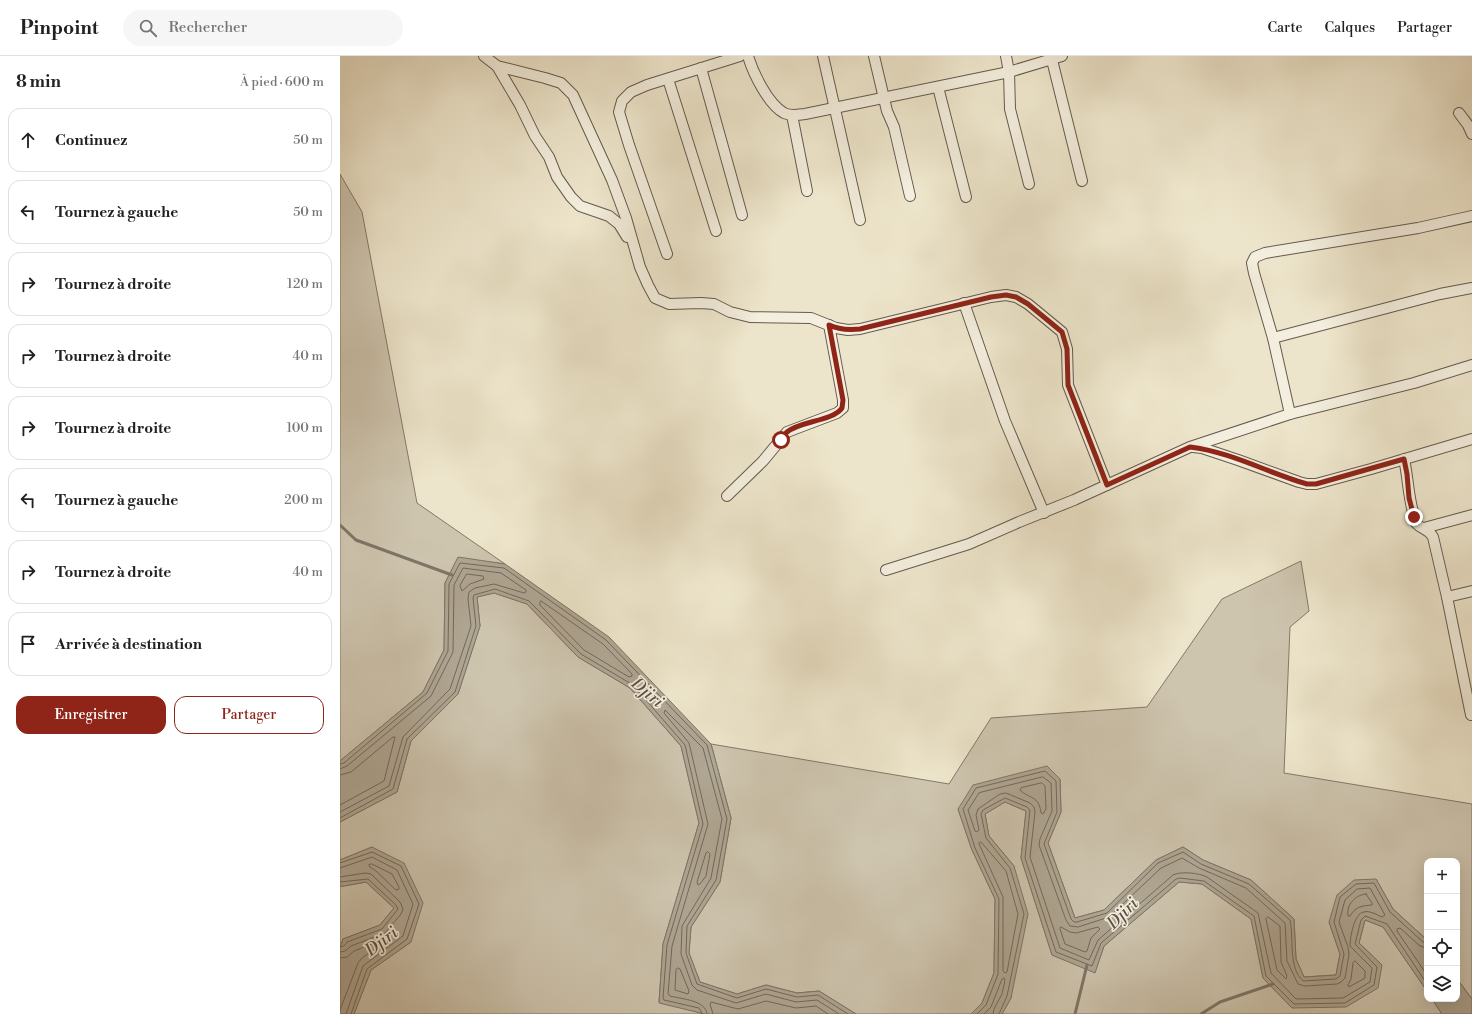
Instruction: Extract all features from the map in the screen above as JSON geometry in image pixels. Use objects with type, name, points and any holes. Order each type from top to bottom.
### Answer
[{"type":"street","points":[[484,56],[497,66],[520,105],[535,136],[549,157],[557,177],[571,197],[580,206],[609,216],[619,224],[633,245]]},
{"type":"street","points":[[667,254],[619,112],[622,101],[631,92],[740,56]]},
{"type":"street","points":[[748,56],[757,78],[767,95],[780,110],[784,113],[792,115],[834,108],[1010,72],[1057,58],[1082,181]]},
{"type":"street","points":[[823,56],[860,220]]},
{"type":"street","points":[[874,56],[886,111],[894,127],[910,196]]},
{"type":"street","points":[[1006,56],[1006,63],[1010,72],[1010,110],[1029,184]]},
{"type":"street","points":[[497,66],[561,83],[573,95],[612,180],[626,218],[633,245],[648,286],[655,298],[669,304],[714,304],[730,312],[750,316],[811,318],[836,328],[848,330],[860,329],[991,297],[1006,295],[1016,297],[1028,304],[1062,332],[1067,349],[1068,385],[1107,485]]},
{"type":"street","points":[[701,68],[742,215]]},
{"type":"street","points":[[668,79],[716,231]]},
{"type":"street","points":[[938,87],[966,198]]},
{"type":"street","points":[[1459,112],[1472,134]]},
{"type":"street","points":[[792,115],[808,191]]},
{"type":"street","points":[[1290,414],[1273,338],[1252,263],[1255,257],[1258,255],[1418,228],[1472,216]]},
{"type":"street","points":[[1273,338],[1440,294],[1472,288]]},
{"type":"street","points":[[964,303],[1005,421],[1044,513]]},
{"type":"street","points":[[727,496],[763,461],[787,432],[837,413],[842,408],[843,400],[829,325]]},
{"type":"street","points":[[886,570],[969,544],[1019,522],[1044,513],[1190,447],[1290,414],[1414,383],[1472,365]]},
{"type":"street","points":[[1190,447],[1202,448],[1307,484],[1316,484],[1472,439]]},
{"type":"street","points":[[1404,459],[1409,498],[1414,517],[1417,524],[1429,531],[1433,538],[1447,597],[1471,715]]},
{"type":"street","points":[[1424,528],[1472,515]]},
{"type":"street","points":[[1447,597],[1472,591]]},
{"type":"shaded area","points":[[340,174],[362,212],[417,503],[505,564],[458,558],[445,583],[444,650],[423,692],[340,761]]},
{"type":"shaded area","points":[[1301,561],[1309,611],[1290,627],[1284,773],[1472,804],[1472,999],[1460,983],[1460,858],[1424,858],[1424,937],[1393,909],[1376,879],[1329,922],[1340,954],[1336,975],[1304,977],[1296,959],[1294,919],[1251,880],[1203,860],[1183,847],[1156,860],[1104,910],[1075,918],[1048,843],[1061,812],[1060,779],[958,809],[972,850],[995,899],[994,973],[982,1003],[971,1014],[856,1014],[819,991],[797,993],[766,985],[737,994],[700,982],[689,953],[691,927],[720,882],[731,818],[711,744],[949,784],[991,718],[1147,707],[1222,599]]},
{"type":"shaded area","points":[[494,593],[527,604],[578,657],[630,688],[681,746],[699,823],[663,944],[659,1002],[705,1014],[354,1014],[371,970],[411,942],[372,847],[340,860],[340,822],[397,792],[411,741],[458,694],[480,626],[477,597]]},
{"type":"shaded area","points":[[1005,802],[1026,811],[1021,858],[1052,955],[1095,972],[1104,946],[1179,882],[1202,884],[1251,919],[1263,978],[1292,1008],[1382,965],[1359,943],[1365,920],[1383,927],[1424,987],[1424,1002],[1434,1002],[1442,1014],[1002,1014],[1011,998],[1014,866],[989,836],[985,814]]},
{"type":"shaded area","points":[[366,882],[394,908],[380,925],[343,939],[340,948],[340,886]]},
{"type":"water","name":"Djiri","points":[[458,557],[505,564],[609,637],[711,744],[731,818],[720,882],[691,927],[689,953],[700,982],[737,994],[766,985],[797,993],[819,991],[856,1014],[705,1014],[659,1003],[663,944],[699,823],[681,746],[630,688],[578,657],[527,604],[494,593],[477,597],[480,626],[458,694],[411,741],[397,792],[340,822],[340,761],[423,692],[444,650],[445,583]]},
{"type":"water","name":"Djiri","points":[[1047,766],[1060,779],[1061,812],[1048,843],[1075,918],[1104,910],[1156,860],[1183,847],[1203,860],[1251,880],[1294,919],[1296,959],[1304,977],[1336,975],[1340,954],[1329,922],[1337,895],[1354,880],[1376,879],[1393,909],[1424,937],[1424,987],[1383,927],[1365,920],[1359,943],[1382,965],[1378,988],[1346,1007],[1292,1008],[1263,978],[1251,919],[1202,884],[1179,882],[1104,946],[1095,973],[1052,955],[1021,858],[1026,811],[1005,802],[985,814],[989,836],[1014,866],[1028,914],[1011,998],[1002,1014],[971,1014],[982,1003],[994,973],[995,899],[972,850],[958,809],[973,785]]},
{"type":"water","name":"Djiri","points":[[372,847],[404,863],[423,903],[411,942],[371,970],[354,1014],[340,1014],[340,948],[343,939],[380,925],[394,908],[366,882],[340,886],[340,860]]},
{"type":"water","points":[[1460,983],[1472,999],[1472,1014],[1442,1014],[1434,1002],[1460,1002]]},
{"type":"waterway","points":[[340,525],[356,540],[452,575]]},
{"type":"waterway","points":[[1075,1014],[1087,965]]},
{"type":"waterway","points":[[1201,1014],[1220,1002],[1273,984]]},
{"type":"route","points":[[781,440],[787,432],[837,413],[842,408],[843,400],[829,325],[848,330],[860,329],[991,297],[1006,295],[1016,297],[1028,304],[1062,332],[1067,349],[1068,385],[1107,485],[1190,447],[1202,448],[1307,484],[1316,484],[1404,459],[1409,498],[1414,517]]}]
